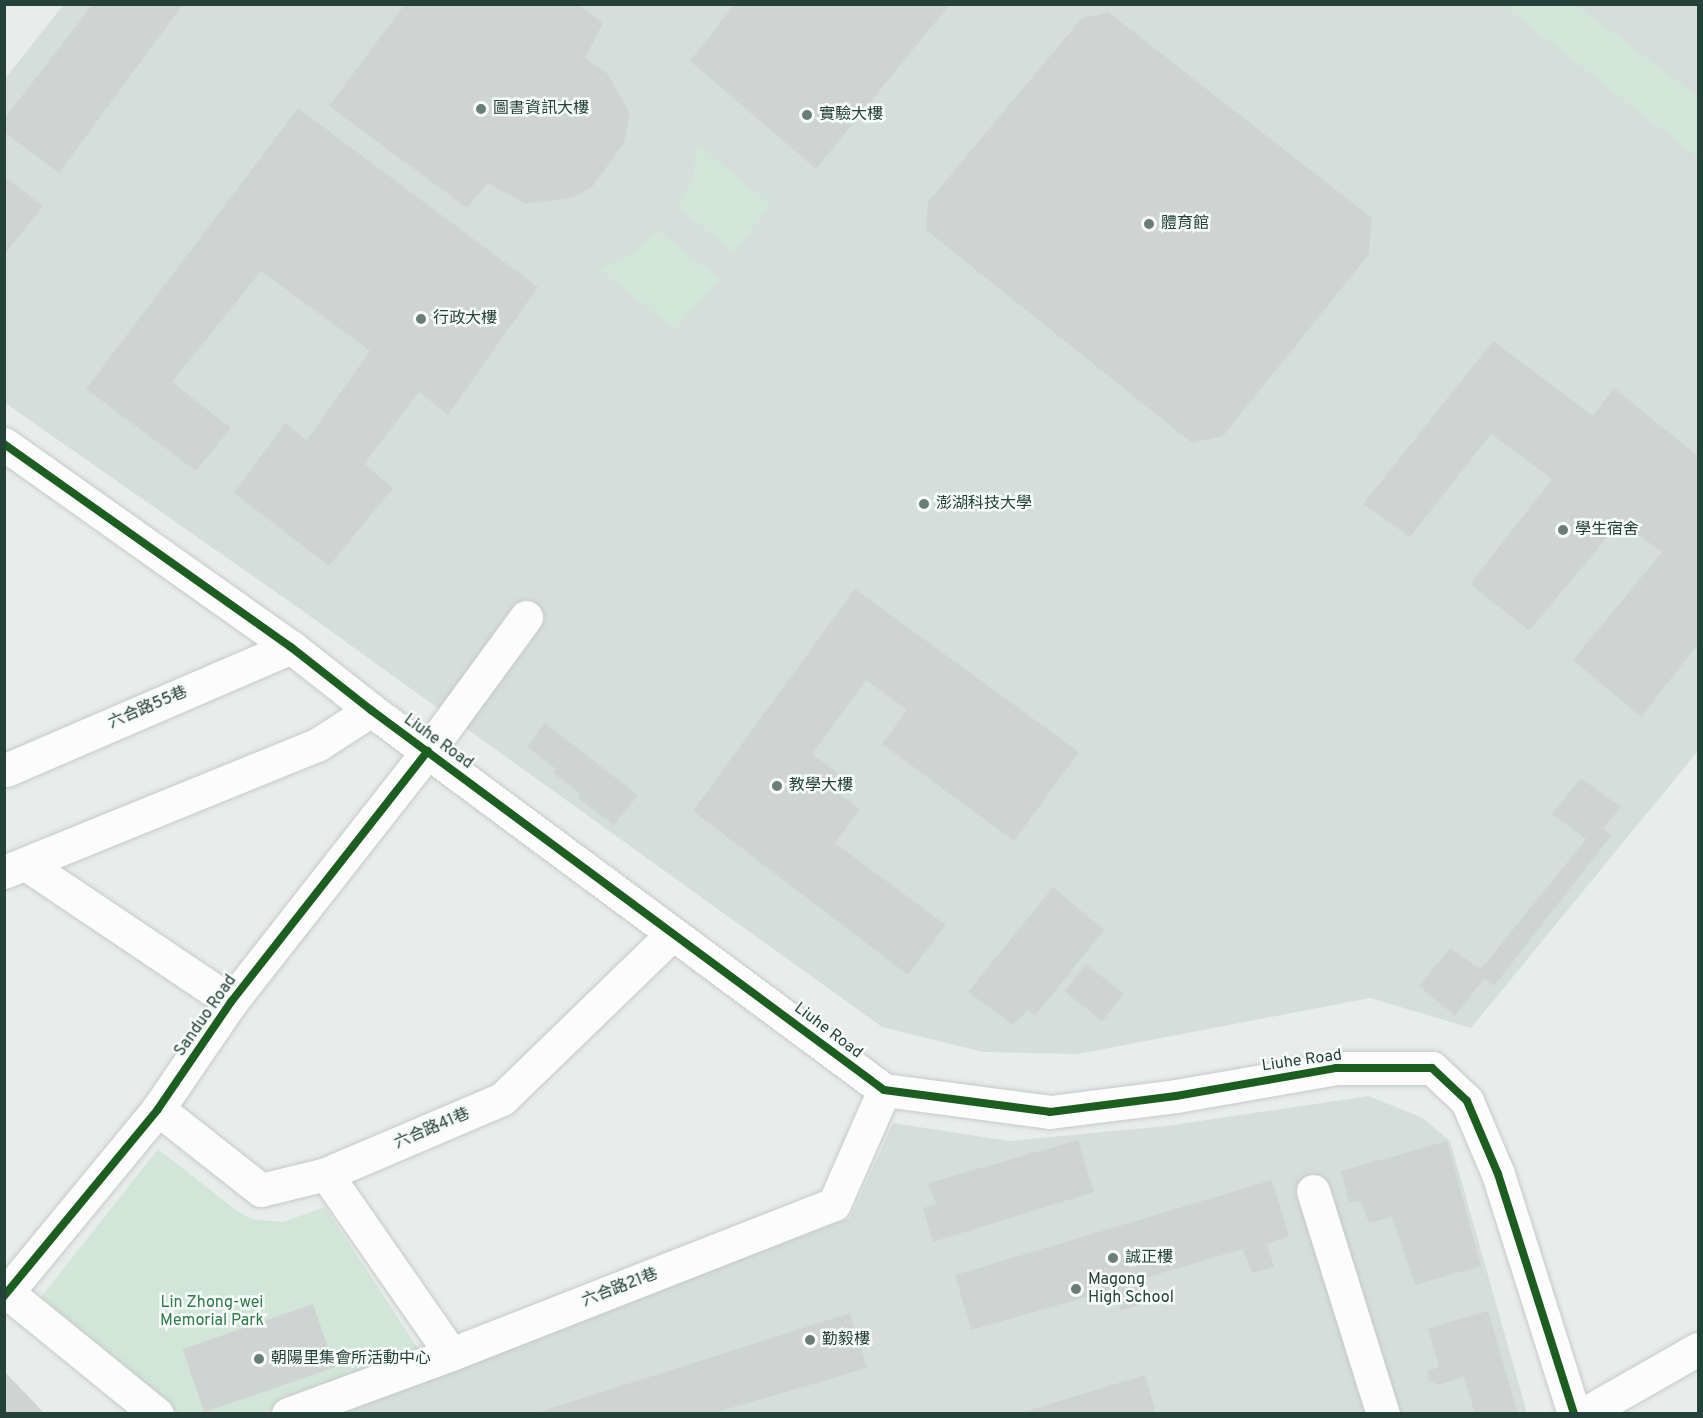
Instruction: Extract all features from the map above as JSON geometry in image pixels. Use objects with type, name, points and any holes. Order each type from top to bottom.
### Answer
[{"type":"street","name":"Liuhe Road","points":[[4,444],[291,646],[371,710],[884,1090],[1050,1112],[1176,1096],[1336,1068],[1432,1068],[1467,1101],[1498,1174],[1574,1413]]},
{"type":"street","name":"Sanduo Road","points":[[6,1295],[158,1109],[231,1002],[428,750],[526,617]]},
{"type":"street","name":"六合路55巷","points":[[6,770],[291,646]]},
{"type":"street","points":[[15,868],[317,745],[371,710]]},
{"type":"street","points":[[15,868],[231,1002]]},
{"type":"street","name":"六合路41巷","points":[[158,1109],[261,1190],[326,1174],[502,1099],[672,934]]},
{"type":"street","name":"六合路21巷","points":[[288,1413],[451,1354],[834,1204],[884,1090]]},
{"type":"street","points":[[326,1174],[451,1354]]},
{"type":"street","points":[[1313,1191],[1383,1413]]},
{"type":"street","points":[[6,1295],[157,1413]]},
{"type":"street","points":[[1584,1413],[1698,1349]]},
{"type":"shaded area","name":"澎湖科技大學","points":[[64,4],[1698,5],[1698,751],[1471,1028],[1370,998],[1078,1054],[983,1052],[882,1027],[293,604],[5,403],[4,80]]},
{"type":"shaded area","name":"Magong High School","points":[[1369,1096],[1423,1118],[1450,1141],[1527,1413],[324,1414],[850,1218],[893,1123],[1009,1141],[1166,1126]]},
{"type":"green space","points":[[1503,5],[1576,5],[1698,97],[1698,158]]},
{"type":"green space","points":[[697,144],[771,205],[733,253],[678,206],[693,180]]},
{"type":"green space","points":[[658,231],[720,279],[675,329],[599,269],[635,252]]},
{"type":"green space","name":"Lin Zhong-wei Memorial Park","points":[[158,1149],[237,1211],[252,1219],[283,1222],[325,1207],[421,1353],[262,1413],[178,1413],[38,1301]]},
{"type":"building","points":[[93,4],[183,4],[59,173],[4,132],[4,119]]},
{"type":"building","name":"圖書資訊大樓","points":[[405,4],[578,4],[603,23],[585,58],[607,73],[630,113],[624,143],[592,187],[572,198],[526,204],[488,183],[467,208],[329,106]]},
{"type":"building","name":"實驗大樓","points":[[735,4],[950,4],[816,169],[690,61]]},
{"type":"building","name":"體育館","points":[[1108,12],[1372,218],[1369,254],[1223,436],[1192,443],[926,230],[928,202],[1081,19]]},
{"type":"building","name":"行政大樓","points":[[298,108],[538,287],[448,415],[419,392],[364,464],[393,488],[329,566],[234,493],[285,423],[307,440],[370,351],[261,271],[172,382],[231,428],[196,471],[86,389]]},
{"type":"building","points":[[4,176],[43,206],[4,255]]},
{"type":"building","name":"學生宿舍","points":[[1493,341],[1593,416],[1614,388],[1698,456],[1698,644],[1641,717],[1573,660],[1662,552],[1620,522],[1529,631],[1470,584],[1552,479],[1491,434],[1410,537],[1363,504]]},
{"type":"building","name":"教學大樓","points":[[855,589],[1079,752],[1014,841],[882,744],[907,710],[866,680],[812,754],[847,779],[837,792],[860,809],[835,843],[946,925],[908,975],[693,811]]},
{"type":"building","points":[[545,723],[638,795],[614,825],[578,798],[581,794],[553,773],[556,769],[527,747]]},
{"type":"building","points":[[1581,778],[1621,807],[1603,829],[1611,836],[1494,986],[1484,979],[1455,1016],[1419,986],[1450,948],[1481,969],[1586,839],[1552,814]]},
{"type":"building","points":[[1053,887],[1104,930],[1035,1016],[1028,1010],[1013,1025],[968,992]]},
{"type":"building","points":[[1086,964],[1124,994],[1102,1021],[1064,992]]},
{"type":"building","points":[[1078,1140],[1094,1192],[933,1242],[923,1208],[936,1204],[928,1183]]},
{"type":"building","points":[[1447,1141],[1481,1266],[1415,1285],[1392,1217],[1369,1223],[1361,1201],[1349,1203],[1341,1171]]},
{"type":"building","name":"誠正樓","points":[[1272,1180],[1289,1236],[1267,1244],[1274,1267],[1252,1273],[1243,1249],[1135,1281],[1143,1304],[1121,1310],[1114,1289],[971,1330],[955,1275]]},
{"type":"building","name":"朝陽里集會所活動中心","points":[[313,1304],[335,1367],[204,1412],[183,1349]]},
{"type":"building","points":[[1488,1311],[1518,1414],[1475,1414],[1464,1377],[1438,1385],[1428,1380],[1428,1371],[1439,1367],[1428,1328]]},
{"type":"building","name":"勤毅樓","points":[[850,1313],[867,1368],[721,1411],[721,1414],[533,1414]]},
{"type":"building","points":[[4,1371],[45,1414],[4,1414]]},
{"type":"building","points":[[1145,1375],[1156,1414],[1020,1414],[1020,1413]]},
{"type":"cycle path","points":[[4,444],[291,647],[371,710],[884,1090],[1050,1112],[1176,1096],[1336,1068],[1432,1068],[1467,1101],[1498,1174],[1574,1414]]},
{"type":"cycle path","points":[[4,1296],[158,1109],[231,1002],[428,751]]},
{"type":"place","name":"圖書資訊大樓","points":[[481,109]]},
{"type":"place","name":"實驗大樓","points":[[807,115]]},
{"type":"place","name":"體育館","points":[[1149,224]]},
{"type":"place","name":"行政大樓","points":[[421,319]]},
{"type":"place","name":"澎湖科技大學","points":[[924,504]]},
{"type":"place","name":"學生宿舍","points":[[1563,530]]},
{"type":"place","name":"教學大樓","points":[[777,786]]},
{"type":"place","name":"誠正樓","points":[[1113,1258]]},
{"type":"place","name":"Magong High School","points":[[1076,1289]]},
{"type":"place","name":"勤毅樓","points":[[810,1340]]},
{"type":"place","name":"朝陽里集會所活動中心","points":[[259,1359]]}]
